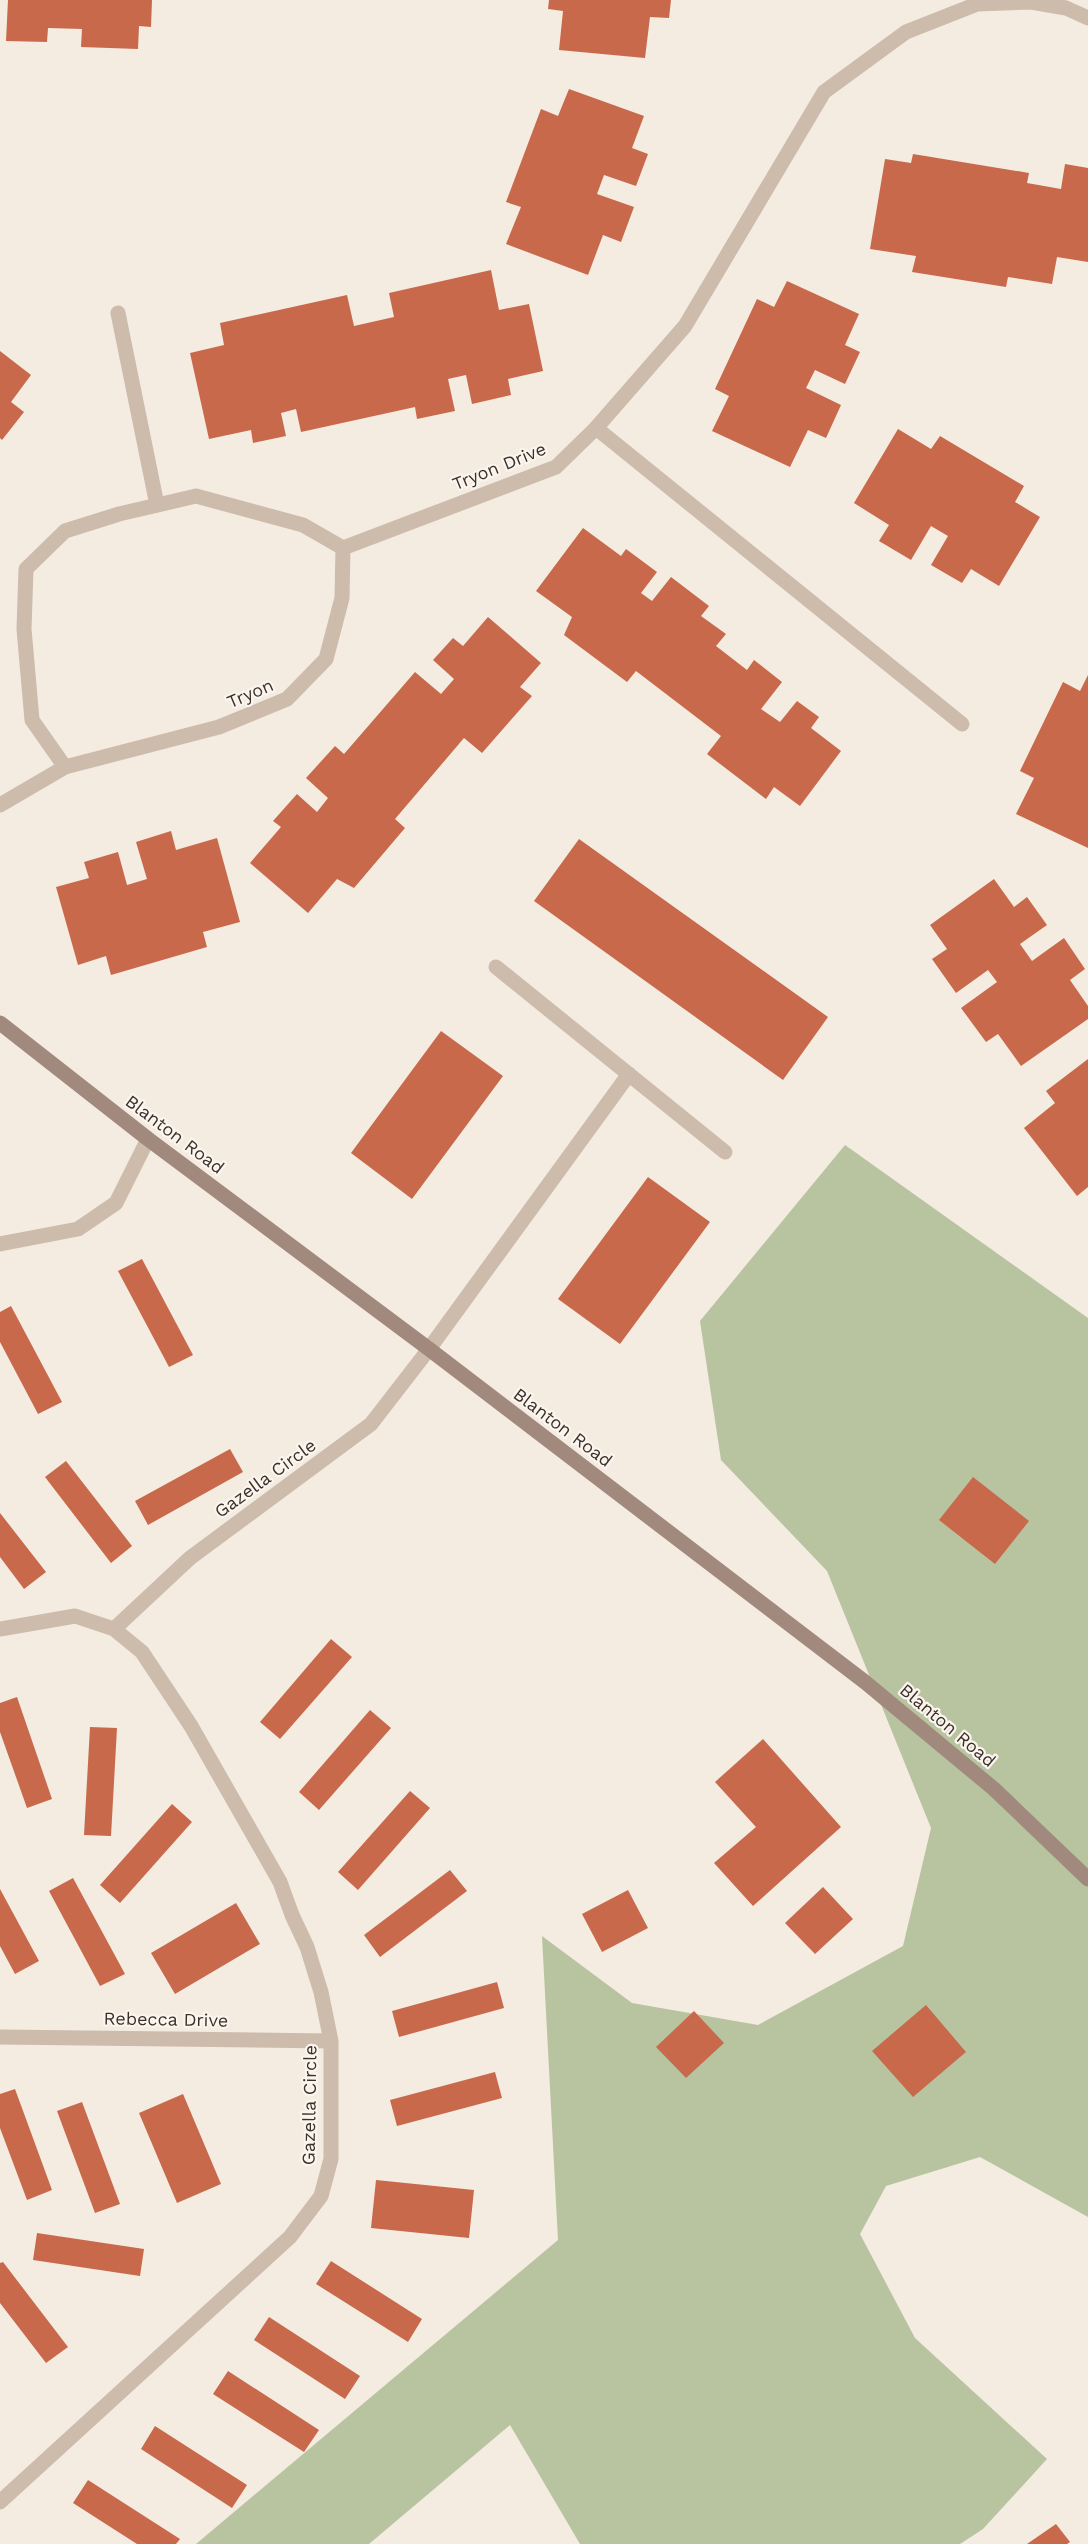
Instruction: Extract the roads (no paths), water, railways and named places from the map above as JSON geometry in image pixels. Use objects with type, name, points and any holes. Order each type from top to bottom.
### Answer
[{"type":"street","name":"Tryon Drive","points":[[343,548],[556,467],[596,428],[685,326],[824,92],[906,32],[977,4],[1031,1],[1066,8],[1088,18]]},
{"type":"street","points":[[118,313],[157,505]]},
{"type":"street","points":[[596,428],[962,724]]},
{"type":"street","points":[[0,805],[65,767],[32,720],[24,629],[26,569],[65,531],[196,496],[303,525],[343,548]]},
{"type":"street","name":"Tryon","points":[[65,767],[219,727],[287,699],[326,659],[342,598],[343,548]]},
{"type":"street","points":[[496,967],[725,1152]]},
{"type":"street","name":"Blanton Road","points":[[0,1023],[148,1139],[429,1349],[866,1682],[994,1789],[1088,1879]]},
{"type":"street","name":"Gazella Circle","points":[[114,1629],[190,1558],[371,1424],[429,1349],[629,1074]]},
{"type":"street","points":[[0,1244],[78,1229],[117,1203],[148,1139]]},
{"type":"street","name":"Gazella Circle","points":[[0,1629],[75,1616],[114,1629],[142,1652],[191,1726],[280,1882],[307,1947],[321,1992],[331,2041],[331,2159],[321,2196],[290,2237],[0,2502]]},
{"type":"street","name":"Rebecca Drive","points":[[0,2037],[331,2041]]}]
